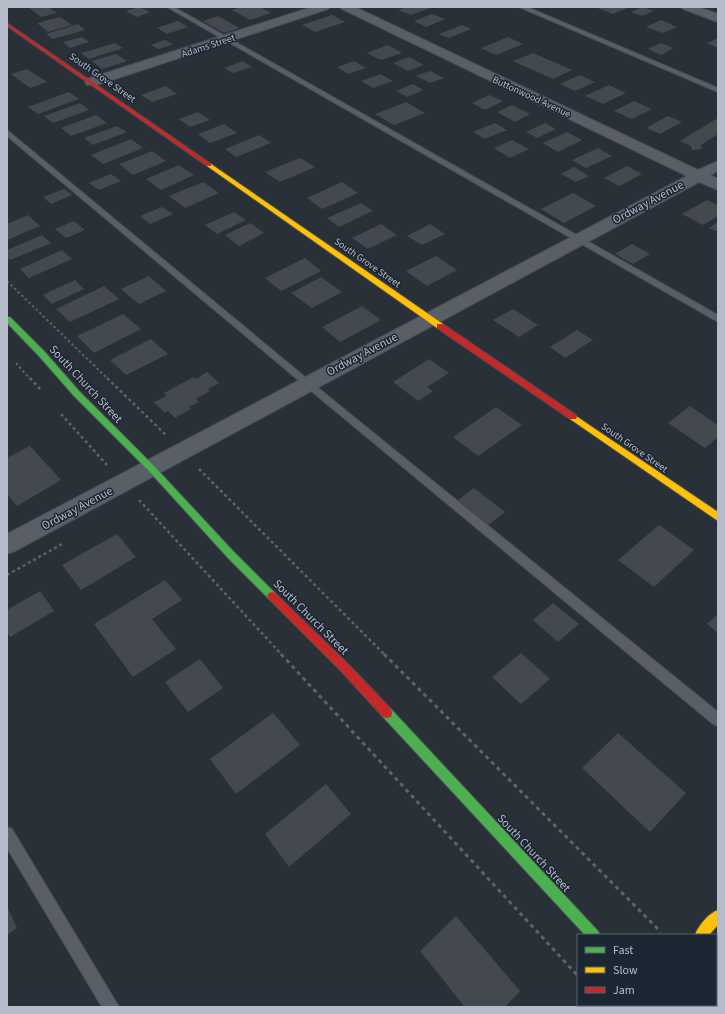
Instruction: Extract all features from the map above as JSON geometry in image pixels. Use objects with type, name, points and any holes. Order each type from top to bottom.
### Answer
[{"type":"street","name":"Adams Street","points":[[92,82],[324,7]]},
{"type":"street","name":"Buttonwood Avenue","points":[[346,7],[718,185]]},
{"type":"street","points":[[687,7],[718,18]]},
{"type":"street","name":"South Grove Street","points":[[7,24],[430,319],[718,517]]},
{"type":"street","name":"Ordway Avenue","points":[[7,545],[718,165]]},
{"type":"street","name":"South Church Street","points":[[7,319],[41,353],[77,394],[151,468],[231,555],[345,668],[593,934]]},
{"type":"street","points":[[703,934],[718,916]]},
{"type":"lane","points":[[170,7],[718,319]]},
{"type":"lane","points":[[522,7],[718,90]]},
{"type":"lane","points":[[7,132],[307,384],[718,720]]},
{"type":"lane","points":[[7,834],[111,1007]]},
{"type":"path","points":[[7,281],[182,451],[661,932]]},
{"type":"path","points":[[12,358],[43,393]]},
{"type":"path","points":[[59,411],[123,483],[577,975]]},
{"type":"building","points":[[28,7],[48,7],[57,13],[41,17]]},
{"type":"building","points":[[138,7],[150,12],[137,17],[126,11]]},
{"type":"building","points":[[242,7],[260,7],[271,13],[250,20],[232,10]]},
{"type":"building","points":[[406,7],[433,7],[411,15],[398,10]]},
{"type":"building","points":[[595,7],[630,7],[613,14]]},
{"type":"building","points":[[642,7],[654,11],[642,16],[631,12]]},
{"type":"building","points":[[432,14],[445,19],[426,27],[414,21]]},
{"type":"building","points":[[332,15],[345,22],[315,32],[302,25]]},
{"type":"building","points":[[218,16],[239,28],[224,33],[203,21]]},
{"type":"building","points":[[60,17],[72,25],[48,32],[37,23]]},
{"type":"building","points":[[661,20],[677,27],[662,33],[646,27]]},
{"type":"building","points":[[178,21],[188,27],[167,34],[157,28]]},
{"type":"building","points":[[78,24],[85,30],[53,39],[46,34]]},
{"type":"building","points":[[462,25],[471,29],[449,38],[439,34]]},
{"type":"building","points":[[82,37],[89,42],[70,48],[63,42]]},
{"type":"building","points":[[508,37],[523,44],[496,55],[481,48]]},
{"type":"building","points":[[718,38],[718,48],[707,43]]},
{"type":"building","points":[[165,40],[173,44],[159,49],[151,45]]},
{"type":"building","points":[[115,43],[123,48],[89,59],[81,53]]},
{"type":"building","points":[[661,43],[674,48],[661,55],[648,49]]},
{"type":"building","points":[[388,45],[402,53],[381,60],[367,53]]},
{"type":"building","points":[[533,53],[572,70],[553,79],[513,61]]},
{"type":"building","points":[[116,54],[127,61],[102,69],[92,61]]},
{"type":"building","points":[[409,57],[424,65],[408,71],[393,63]]},
{"type":"building","points":[[243,61],[252,67],[233,73],[224,68]]},
{"type":"building","points":[[354,61],[366,68],[348,74],[337,67]]},
{"type":"building","points":[[27,69],[47,82],[30,88],[11,74]]},
{"type":"building","points":[[430,71],[444,78],[430,83],[416,76]]},
{"type":"building","points":[[380,74],[393,81],[373,88],[361,81]]},
{"type":"building","points":[[580,75],[595,82],[575,91],[560,84]]},
{"type":"building","points":[[413,84],[423,90],[407,97],[396,91]]},
{"type":"building","points":[[609,85],[626,93],[603,104],[585,96]]},
{"type":"building","points":[[166,86],[177,94],[152,102],[141,95]]},
{"type":"building","points":[[69,92],[79,99],[38,114],[28,107]]},
{"type":"building","points":[[489,95],[503,101],[485,110],[472,103]]},
{"type":"building","points":[[634,101],[652,109],[632,119],[614,111]]},
{"type":"building","points":[[406,102],[425,113],[394,125],[375,114]]},
{"type":"building","points":[[80,103],[89,110],[53,123],[44,116]]},
{"type":"building","points":[[512,105],[530,114],[515,122],[497,112]]},
{"type":"building","points":[[198,112],[210,120],[190,127],[179,119]]},
{"type":"building","points":[[96,115],[107,123],[71,136],[61,128]]},
{"type":"building","points":[[668,116],[682,122],[660,134],[646,128]]},
{"type":"building","points":[[716,119],[718,120],[718,134],[701,145],[702,149],[692,150],[691,146],[680,141]]},
{"type":"building","points":[[495,123],[507,130],[485,139],[473,132]]},
{"type":"building","points":[[545,123],[556,129],[537,138],[526,132]]},
{"type":"building","points":[[224,124],[237,133],[210,143],[198,134]]},
{"type":"building","points":[[117,126],[127,132],[93,145],[84,138]]},
{"type":"building","points":[[567,132],[582,140],[558,152],[543,143]]},
{"type":"building","points":[[259,135],[271,143],[236,157],[225,149]]},
{"type":"building","points":[[131,139],[143,148],[103,164],[91,155]]},
{"type":"building","points":[[512,140],[529,149],[510,158],[494,148]]},
{"type":"building","points":[[598,148],[612,156],[586,168],[572,160]]},
{"type":"building","points":[[152,151],[166,161],[133,175],[119,164]]},
{"type":"building","points":[[300,158],[315,167],[280,182],[265,172]]},
{"type":"building","points":[[179,165],[194,175],[161,190],[146,179]]},
{"type":"building","points":[[627,166],[642,174],[619,186],[604,178]]},
{"type":"building","points":[[574,167],[589,176],[576,182],[561,174]]},
{"type":"building","points":[[111,174],[121,181],[99,190],[89,183]]},
{"type":"building","points":[[203,182],[219,193],[185,208],[169,196]]},
{"type":"building","points":[[342,182],[358,193],[322,209],[307,198]]},
{"type":"building","points":[[64,189],[72,195],[51,204],[43,197]]},
{"type":"building","points":[[573,193],[596,206],[564,223],[541,209]]},
{"type":"building","points":[[707,200],[718,205],[718,216],[703,225],[682,214]]},
{"type":"building","points":[[361,203],[373,211],[339,227],[327,218]]},
{"type":"building","points":[[162,207],[173,214],[150,224],[140,216]]},
{"type":"building","points":[[234,212],[246,220],[217,234],[205,225]]},
{"type":"building","points":[[28,215],[40,226],[7,240],[7,224]]},
{"type":"building","points":[[74,221],[85,230],[66,238],[55,229]]},
{"type":"building","points":[[718,222],[718,232],[709,228]]},
{"type":"building","points":[[250,223],[264,233],[239,246],[225,235]]},
{"type":"building","points":[[381,224],[397,235],[368,249],[352,238]]},
{"type":"building","points":[[430,224],[445,234],[422,245],[407,236]]},
{"type":"building","points":[[42,235],[51,243],[10,260],[7,257],[7,250]]},
{"type":"building","points":[[632,244],[650,254],[633,264],[615,254]]},
{"type":"building","points":[[62,250],[72,259],[29,278],[20,269]]},
{"type":"building","points":[[436,256],[457,270],[427,286],[406,271]]},
{"type":"building","points":[[305,258],[321,271],[281,291],[265,278]]},
{"type":"building","points":[[149,276],[166,291],[139,304],[121,289]]},
{"type":"building","points":[[321,277],[342,292],[312,308],[291,293]]},
{"type":"building","points":[[75,280],[84,289],[52,304],[43,295]]},
{"type":"building","points":[[104,286],[119,299],[70,322],[56,309]]},
{"type":"building","points":[[362,306],[381,320],[340,342],[322,327]]},
{"type":"building","points":[[513,309],[538,325],[519,337],[493,320]]},
{"type":"building","points":[[123,314],[141,329],[94,353],[77,336]]},
{"type":"building","points":[[577,330],[593,340],[565,358],[550,347]]},
{"type":"building","points":[[151,339],[168,354],[126,375],[110,360]]},
{"type":"building","points":[[429,359],[449,373],[427,387],[433,391],[418,401],[393,382]]},
{"type":"building","points":[[207,372],[219,383],[208,389],[210,391],[196,399],[199,402],[189,407],[191,409],[175,418],[168,411],[165,413],[154,402],[166,396],[164,393],[194,377],[196,379]]},
{"type":"building","points":[[690,406],[718,425],[718,437],[705,448],[668,423]]},
{"type":"building","points":[[496,407],[522,425],[478,456],[453,437]]},
{"type":"building","points":[[30,446],[61,480],[17,506],[7,494],[7,458]]},
{"type":"building","points":[[474,488],[505,512],[488,525],[458,500]]},
{"type":"building","points":[[659,525],[694,550],[654,587],[618,560]]},
{"type":"building","points":[[117,534],[136,557],[81,590],[62,565]]},
{"type":"building","points":[[165,580],[182,600],[152,619],[176,649],[133,677],[94,624]]},
{"type":"building","points":[[40,591],[54,611],[10,637],[7,632],[7,610]]},
{"type":"building","points":[[553,603],[579,624],[558,642],[533,620]]},
{"type":"building","points":[[718,614],[718,633],[707,624]]},
{"type":"building","points":[[521,653],[550,679],[521,704],[492,677]]},
{"type":"building","points":[[200,659],[223,688],[188,712],[165,682]]},
{"type":"building","points":[[273,713],[300,745],[236,794],[210,759]]},
{"type":"building","points":[[618,733],[686,793],[650,832],[582,768]]},
{"type":"building","points":[[326,784],[351,814],[289,867],[265,834]]},
{"type":"building","points":[[7,906],[17,928],[7,935]]},
{"type":"building","points":[[456,916],[520,991],[505,1007],[465,1007],[420,951]]},
{"type":"traffic: fast","points":[[7,319],[41,353],[77,394],[151,468],[231,555],[272,596]]},
{"type":"traffic: fast","points":[[387,713],[593,934]]},
{"type":"traffic: slow","points":[[209,165],[440,326]]},
{"type":"traffic: slow","points":[[573,417],[718,517]]},
{"type":"traffic: slow","points":[[702,934],[718,916]]},
{"type":"traffic: jam","points":[[7,24],[209,165]]},
{"type":"traffic: jam","points":[[440,326],[573,417]]},
{"type":"traffic: jam","points":[[272,596],[345,668],[387,713]]}]
